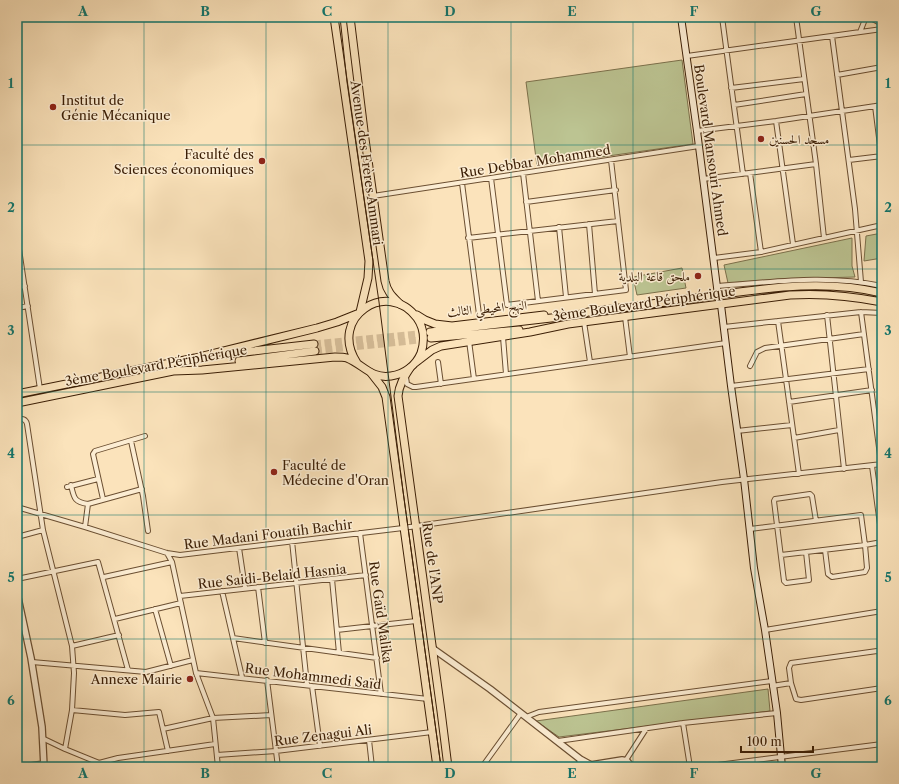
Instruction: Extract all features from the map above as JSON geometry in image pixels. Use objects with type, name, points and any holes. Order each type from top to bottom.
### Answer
[{"type":"main road","name":"Avenue des Frères Ammari","points":[[334,17],[369,261],[368,278],[359,313]]},
{"type":"main road","name":"Avenue des Frères Ammari","points":[[350,17],[386,288],[400,304]]},
{"type":"main road","name":"Boulevard Mansouri Ahmed","points":[[681,17],[718,295]]},
{"type":"main road","name":"3ème Boulevard Périphérique","points":[[431,336],[577,315],[588,312],[793,286],[824,285],[864,288],[882,293]]},
{"type":"main road","name":"3ème Boulevard Périphérique","points":[[413,365],[432,350],[441,346],[503,337],[555,326],[584,322],[790,295],[811,294],[850,296],[882,302]]},
{"type":"main road","points":[[17,394],[195,358],[317,328],[359,313],[372,304],[386,301],[400,304],[414,313],[420,323],[424,340],[420,356],[413,365],[399,374],[392,376],[371,373],[357,363],[346,358],[335,357],[202,370],[174,371]]},
{"type":"main road","points":[[721,305],[754,568],[765,630],[782,767]]},
{"type":"main road","name":"النهج المحيطي الثالث","points":[[414,313],[425,320],[436,324],[452,326],[579,310],[588,312]]},
{"type":"main road","points":[[357,363],[352,356],[348,338],[353,321],[359,313]]},
{"type":"main road","name":"النهج المحيطي الثالث","points":[[431,336],[555,326]]},
{"type":"main road","name":"3ème Boulevard Périphérique","points":[[17,403],[174,371],[315,347],[195,358]]},
{"type":"main road","name":"Rue de l'ANP","points":[[413,365],[400,384],[398,396],[416,621],[437,767]]},
{"type":"main road","name":"Rue de l'ANP","points":[[371,373],[382,387],[386,397],[432,648],[448,767]]},
{"type":"main road","name":"3ème Boulevard Périphérique","points":[[17,407],[48,396]]},
{"type":"street","points":[[722,17],[743,174]]},
{"type":"street","points":[[796,17],[816,164],[824,238]]},
{"type":"street","points":[[860,32],[868,17],[882,24]]},
{"type":"street","points":[[687,56],[882,29]]},
{"type":"street","points":[[832,36],[858,230],[861,282]]},
{"type":"street","points":[[837,75],[882,67]]},
{"type":"street","points":[[732,88],[804,79]]},
{"type":"street","points":[[734,105],[806,94]]},
{"type":"street","points":[[697,131],[882,105]]},
{"type":"street","points":[[849,160],[882,158],[875,106]]},
{"type":"street","points":[[776,121],[793,244]]},
{"type":"street","name":"Rue Debbar Mohammed","points":[[373,196],[699,146]]},
{"type":"street","points":[[491,178],[507,305],[626,290],[612,160]]},
{"type":"street","points":[[703,179],[816,164]]},
{"type":"street","points":[[522,173],[538,301]]},
{"type":"street","points":[[750,173],[761,252]]},
{"type":"street","points":[[462,182],[480,322]]},
{"type":"street","points":[[526,202],[616,190]]},
{"type":"street","points":[[468,238],[618,221]]},
{"type":"street","points":[[589,224],[595,294]]},
{"type":"street","points":[[714,258],[761,252],[882,225]]},
{"type":"street","points":[[559,227],[566,297]]},
{"type":"street","points":[[17,236],[20,268],[25,286],[40,389]]},
{"type":"street","points":[[718,286],[807,279],[830,279],[882,286]]},
{"type":"street","points":[[17,287],[25,286]]},
{"type":"street","points":[[17,308],[28,306]]},
{"type":"street","points":[[724,328],[861,312],[882,312]]},
{"type":"street","points":[[861,312],[882,470]]},
{"type":"street","points":[[827,316],[832,374],[844,469]]},
{"type":"street","points":[[625,317],[630,357]]},
{"type":"street","points":[[778,321],[799,474]]},
{"type":"street","points":[[584,322],[590,362]]},
{"type":"street","points":[[750,366],[757,352],[765,348],[864,334]]},
{"type":"street","points":[[503,337],[506,374]]},
{"type":"street","points":[[469,341],[474,379]]},
{"type":"street","points":[[407,373],[407,384],[413,387],[726,343]]},
{"type":"street","points":[[438,362],[441,384]]},
{"type":"street","points":[[731,386],[869,369]]},
{"type":"street","points":[[789,402],[872,390]]},
{"type":"street","points":[[17,419],[25,420],[28,424],[43,530],[72,646],[74,666],[72,710],[65,749]]},
{"type":"street","points":[[737,431],[792,425]]},
{"type":"street","points":[[794,438],[839,430]]},
{"type":"street","points":[[103,499],[93,454],[95,451],[145,436]]},
{"type":"street","points":[[131,441],[142,489],[148,531]]},
{"type":"street","name":"Rue Madani Fouatih Bachir","points":[[17,507],[167,553],[180,555],[409,527],[744,479],[882,464]]},
{"type":"street","points":[[872,466],[882,539]]},
{"type":"street","points":[[98,479],[69,486],[74,497],[81,503],[88,504],[142,489]]},
{"type":"street","points":[[806,552],[809,580],[786,583],[784,581],[776,526],[775,499],[810,494],[812,496],[816,521]]},
{"type":"street","points":[[85,527],[88,504]]},
{"type":"street","points":[[750,529],[861,515],[865,545],[866,570],[832,577],[828,574],[825,550]]},
{"type":"street","points":[[17,537],[43,530]]},
{"type":"street","name":"Rue Gaïd Malika","points":[[360,533],[381,694]]},
{"type":"street","points":[[292,541],[295,583],[303,648],[320,746]]},
{"type":"street","points":[[781,555],[882,542]]},
{"type":"street","points":[[239,548],[245,588]]},
{"type":"street","points":[[167,553],[172,562],[196,673],[213,718],[218,767]]},
{"type":"street","points":[[17,579],[98,562],[104,577],[128,670]]},
{"type":"street","points":[[104,577],[172,562]]},
{"type":"street","name":"Rue Saidi-Belaid Hasnia","points":[[180,596],[366,575]]},
{"type":"street","points":[[332,579],[339,653]]},
{"type":"street","points":[[258,587],[265,643]]},
{"type":"street","points":[[222,591],[242,677]]},
{"type":"street","points":[[17,593],[32,662],[42,727],[44,766],[25,767]]},
{"type":"street","points":[[115,619],[181,602]]},
{"type":"street","points":[[155,609],[171,666]]},
{"type":"street","points":[[765,630],[882,611]]},
{"type":"street","points":[[337,630],[416,621]]},
{"type":"street","points":[[72,646],[119,635]]},
{"type":"street","points":[[233,638],[377,658]]},
{"type":"street","points":[[432,648],[524,715],[589,766],[626,760]]},
{"type":"street","points":[[882,652],[877,651],[791,663],[789,668],[791,683],[796,699],[801,700],[882,688]]},
{"type":"street","points":[[32,662],[146,672],[193,660]]},
{"type":"street","name":"Rue Mohammedi Saïd","points":[[196,673],[428,699]]},
{"type":"street","points":[[267,680],[278,767]]},
{"type":"street","points":[[482,767],[524,715],[772,683],[791,683]]},
{"type":"street","points":[[72,710],[124,715],[158,711],[160,713],[168,751]]},
{"type":"street","points":[[558,741],[683,723],[776,713]]},
{"type":"street","points":[[163,729],[213,718],[271,715]]},
{"type":"street","points":[[683,723],[690,767]]},
{"type":"street","points":[[626,760],[646,729]]},
{"type":"street","name":"Rue Zenagui Ali","points":[[217,755],[276,751],[432,732]]},
{"type":"street","points":[[42,737],[65,749],[109,767]]},
{"type":"street","points":[[369,740],[372,767]]},
{"type":"street","points":[[99,762],[215,744]]},
{"type":"street","points":[[702,767],[882,744]]},
{"type":"street","points":[[580,759],[581,767]]},
{"type":"street","points":[[626,760],[632,767]]},
{"type":"green space","points":[[682,60],[693,144],[537,166],[526,82]]},
{"type":"green space","points":[[882,233],[882,258],[864,261],[866,236]]},
{"type":"green space","points":[[852,238],[852,266],[855,277],[782,279],[728,283],[724,265]]},
{"type":"green space","points":[[682,268],[686,288],[637,295],[633,277]]},
{"type":"green space","points":[[768,689],[770,711],[559,737],[536,721]]},
{"type":"tunnel","points":[[314,344],[428,333]]},
{"type":"tunnel","points":[[315,351],[429,339]]},
{"type":"tram line","points":[[340,17],[347,82],[379,302],[441,767]]},
{"type":"place","name":"Institut de Génie Mécanique","points":[[53,107]]},
{"type":"place","name":"مسجد الحسنين","points":[[761,139]]},
{"type":"place","name":"Faculté des Sciences économiques","points":[[262,161]]},
{"type":"place","name":"ملحق قاعة البلدية","points":[[698,276]]},
{"type":"place","name":"Faculté de Médecine d'Oran","points":[[274,472]]},
{"type":"place","name":"Annexe Mairie","points":[[190,679]]}]
